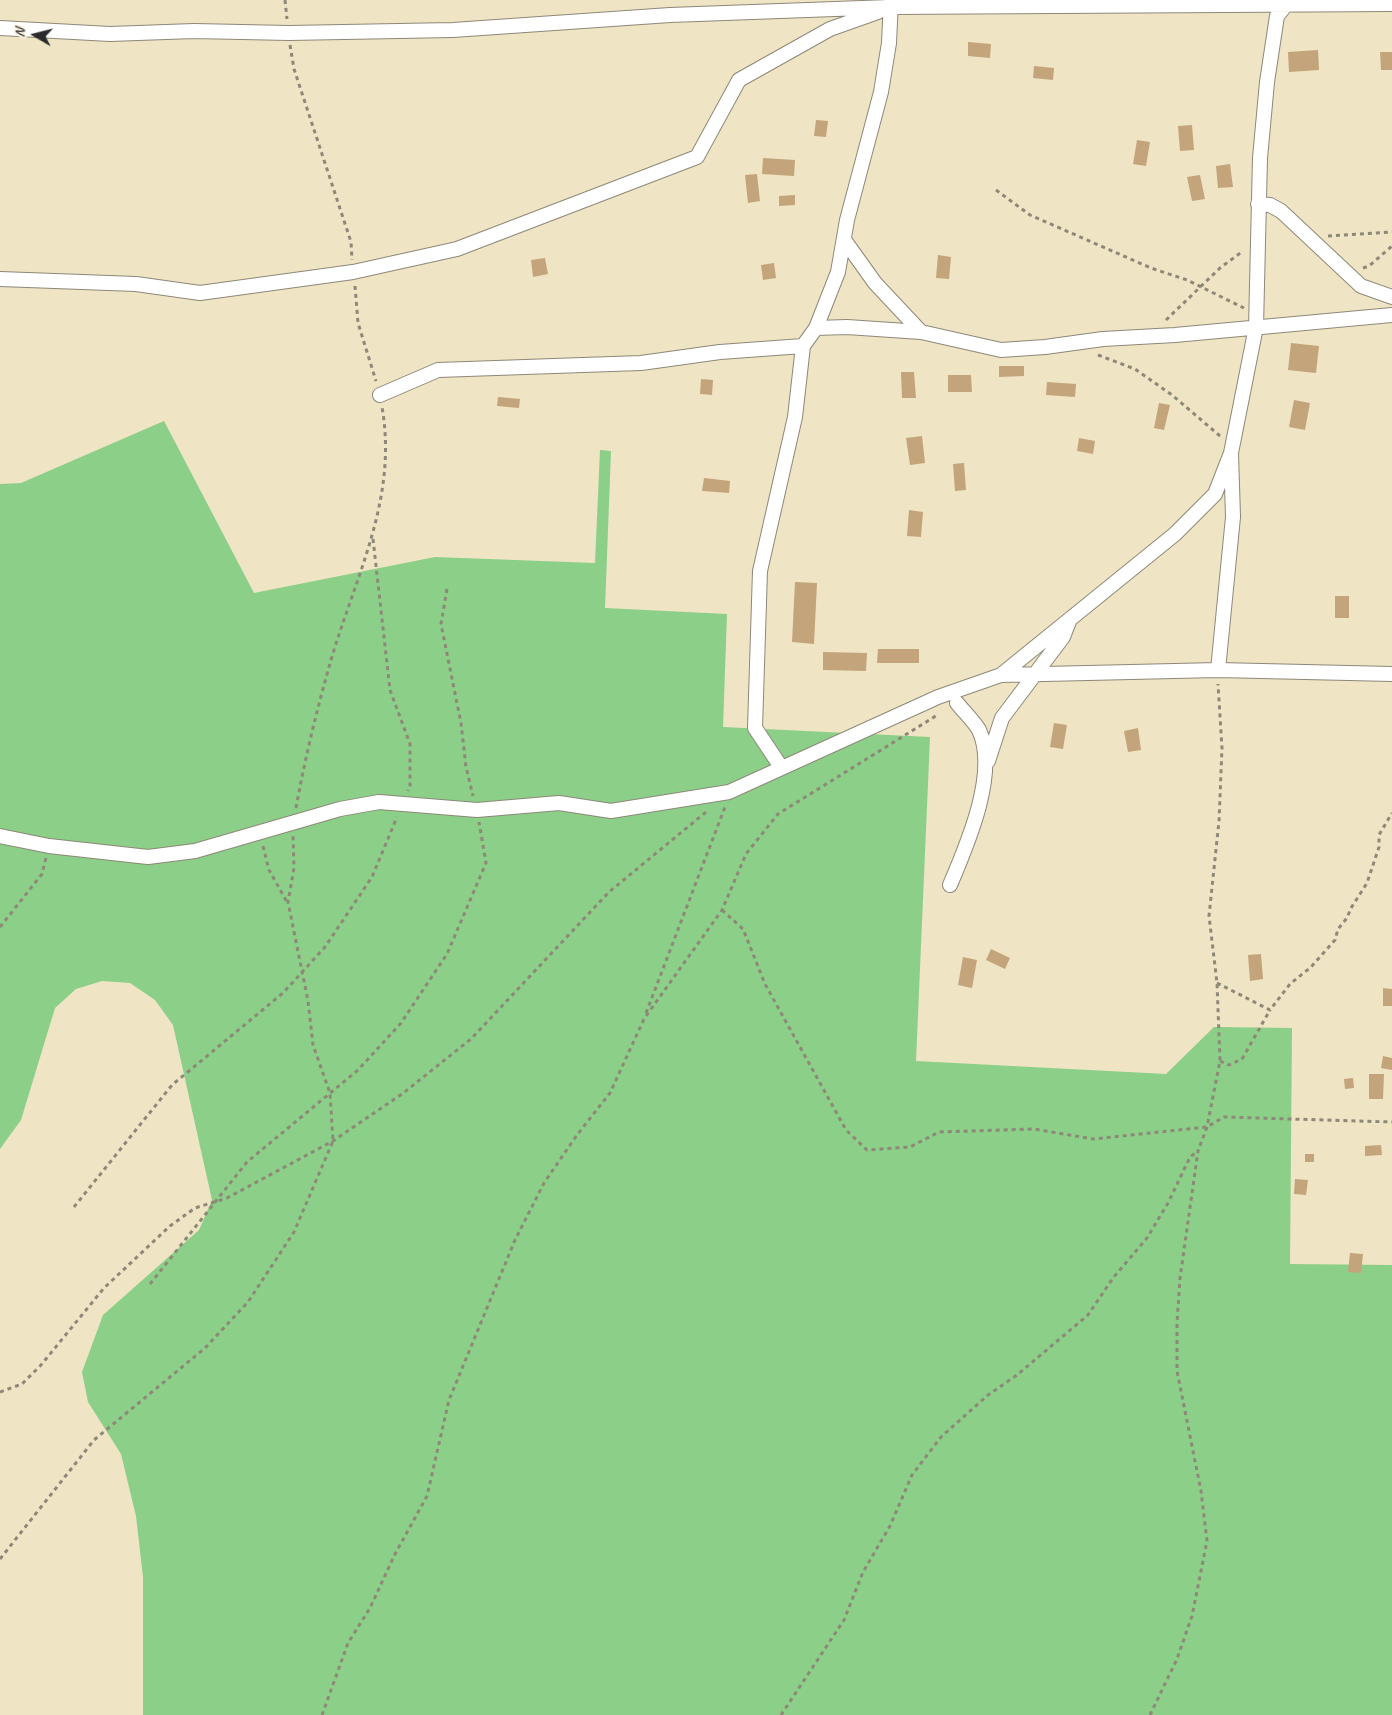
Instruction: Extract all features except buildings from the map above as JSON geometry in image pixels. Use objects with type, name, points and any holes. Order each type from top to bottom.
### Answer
[{"type":"street","points":[[0,28],[110,34],[194,31],[289,34],[453,30],[661,15],[891,4],[1289,2],[1392,4]]},
{"type":"street","points":[[1001,675],[1175,534],[1215,494],[1230,455],[1256,320],[1260,158],[1277,16],[1289,2]]},
{"type":"street","points":[[781,767],[755,728],[760,570],[794,417],[803,346],[816,328],[838,272],[849,211],[881,92],[889,43],[891,4]]},
{"type":"street","points":[[0,279],[136,284],[200,293],[353,272],[457,249],[697,157],[739,80],[830,29],[891,4]]},
{"type":"street","points":[[1258,204],[1270,205],[1281,211],[1361,286],[1392,298]]},
{"type":"street","points":[[845,241],[875,283],[921,332]]},
{"type":"street","points":[[816,328],[847,327],[921,332],[1001,350],[1045,347],[1256,320],[1392,315]]},
{"type":"street","points":[[380,395],[438,370],[642,363],[720,352],[803,346]]},
{"type":"street","points":[[1218,670],[1232,517],[1230,455]]},
{"type":"street","points":[[950,886],[966,847],[978,804],[985,768],[1002,718],[1063,637],[1071,618]]},
{"type":"street","points":[[0,836],[49,846],[148,857],[195,851],[340,809],[379,802],[477,810],[559,803],[610,812],[730,792],[781,767],[938,697],[1001,675],[1218,670],[1392,674]]},
{"type":"street","points":[[957,703],[978,728],[985,752],[985,768]]},
{"type":"path","points":[[285,0],[294,69],[351,242],[358,323],[380,395],[386,425],[385,483],[373,536],[331,660],[305,759],[293,823],[294,868],[288,902]]},
{"type":"path","points":[[996,190],[1030,215],[1151,268],[1187,280],[1256,320]]},
{"type":"path","points":[[1310,238],[1392,232]]},
{"type":"path","points":[[1163,323],[1220,268],[1258,240]]},
{"type":"path","points":[[1346,272],[1369,266],[1392,246]]},
{"type":"path","points":[[1093,353],[1134,369],[1172,395],[1221,437],[1230,455]]},
{"type":"path","points":[[74,1207],[172,1085],[282,993],[325,947],[372,877],[410,786],[410,744],[390,690],[373,536]]},
{"type":"path","points":[[150,1284],[247,1162],[358,1070],[401,1024],[447,954],[486,863],[477,810],[466,767],[461,723],[441,624],[447,589]]},
{"type":"path","points":[[1150,1715],[1176,1659],[1192,1616],[1207,1541],[1201,1491],[1177,1371],[1180,1278],[1198,1152],[1206,1128],[1220,1062],[1217,983],[1209,916],[1219,821],[1222,748],[1218,670]]},
{"type":"path","points":[[644,1019],[722,910],[746,854],[778,814],[860,761],[957,703]]},
{"type":"path","points":[[322,1715],[348,1643],[370,1608],[395,1554],[427,1496],[449,1400],[515,1240],[544,1183],[576,1136],[610,1093],[644,1019],[720,824],[730,792]]},
{"type":"path","points":[[0,1392],[22,1384],[41,1365],[104,1288],[170,1226],[195,1208],[227,1198],[333,1141],[402,1094],[471,1039],[609,892],[700,815],[708,811]]},
{"type":"path","points":[[1220,1062],[1229,1065],[1242,1059],[1270,1010],[1290,984],[1311,967],[1335,940],[1338,928],[1347,918],[1367,883],[1379,847],[1379,835],[1392,813]]},
{"type":"path","points":[[0,1559],[94,1440],[205,1348],[248,1302],[294,1232],[333,1141],[330,1093],[313,1045],[308,1001],[288,902],[268,870],[260,832]]},
{"type":"path","points":[[0,927],[42,874],[49,846]]},
{"type":"path","points":[[722,910],[743,929],[766,984],[846,1130],[867,1150],[910,1147],[939,1132],[1034,1129],[1093,1139],[1206,1128],[1224,1117],[1392,1122]]},
{"type":"path","points":[[1217,983],[1270,1010]]},
{"type":"path","points":[[781,1715],[844,1620],[863,1572],[890,1526],[912,1475],[941,1437],[988,1395],[1018,1375],[1088,1316],[1113,1278],[1147,1238],[1168,1203],[1190,1157],[1198,1152]]},
{"type":"green space","points":[[164,421],[254,593],[435,557],[595,563],[600,450],[611,451],[605,608],[727,614],[723,727],[930,737],[916,1061],[1166,1074],[1214,1027],[1292,1028],[1290,1264],[1392,1265],[1392,1715],[143,1715],[143,1577],[136,1516],[121,1454],[88,1402],[82,1372],[103,1315],[199,1230],[212,1200],[173,1025],[155,1000],[130,983],[102,981],[76,989],[55,1008],[21,1120],[0,1149],[0,484],[21,483]]}]
